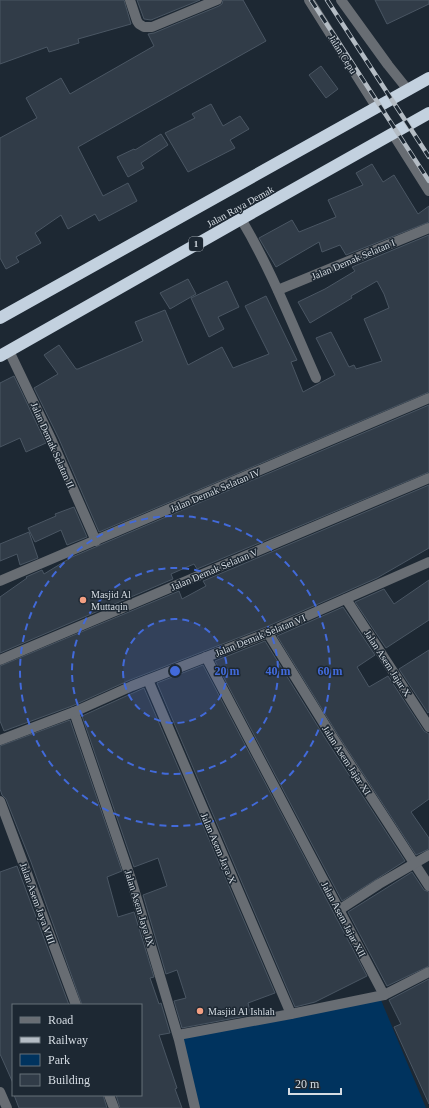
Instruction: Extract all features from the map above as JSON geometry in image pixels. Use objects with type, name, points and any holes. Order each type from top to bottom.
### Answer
[{"type":"highway","name":"Jalan Raya Demak","points":[[0,318],[429,78]]},
{"type":"highway","name":"Jalan Raya Demak","points":[[5,353],[241,218],[428,115]]},
{"type":"street","points":[[130,0],[137,22],[144,27],[152,27],[217,0]]},
{"type":"street","name":"Jalan Cepu","points":[[309,0],[377,108]]},
{"type":"street","points":[[341,0],[408,90]]},
{"type":"street","points":[[393,134],[429,191]]},
{"type":"street","points":[[241,218],[278,290],[316,378]]},
{"type":"street","name":"Jalan Demak Selatan I","points":[[278,290],[429,228]]},
{"type":"street","name":"Jalan Demak Selatan II","points":[[5,353],[52,441],[96,541]]},
{"type":"street","name":"Jalan Demak Selatan IV","points":[[0,580],[96,541],[429,398]]},
{"type":"street","name":"Jalan Demak Selatan V","points":[[0,660],[429,478]]},
{"type":"street","name":"Jalan Demak Selatan VI","points":[[0,740],[74,712],[148,680],[268,633],[429,562]]},
{"type":"street","name":"Jalan Asem Jajar X","points":[[346,599],[429,727]]},
{"type":"street","name":"Jalan Asem Jajar XI","points":[[268,633],[333,738],[429,886]]},
{"type":"street","name":"Jalan Asem Jajar XII","points":[[206,657],[384,995]]},
{"type":"street","name":"Jalan Asem Jaya X","points":[[148,680],[291,1014]]},
{"type":"street","name":"Jalan Asem Jaya IX","points":[[74,712],[132,879],[178,1035],[195,1108]]},
{"type":"street","name":"Jalan Asem Jaya VIII","points":[[0,802],[76,1004]]},
{"type":"street","points":[[339,910],[379,884],[429,855]]},
{"type":"street","points":[[178,1035],[384,995],[429,972]]},
{"type":"street","points":[[0,1092],[7,1108]]},
{"type":"street","points":[[109,1096],[114,1108]]},
{"type":"green space","points":[[381,1000],[426,1108],[196,1108],[181,1036]]},
{"type":"building","points":[[0,0],[124,0],[131,24],[78,39],[79,43],[49,52],[47,47],[0,64]]},
{"type":"building","points":[[137,0],[200,0],[151,20],[144,19]]},
{"type":"building","points":[[223,0],[243,0],[266,41],[78,147],[103,196],[128,183],[137,201],[99,221],[95,214],[68,229],[61,215],[35,233],[41,243],[16,257],[19,262],[6,269],[0,258],[0,138],[37,118],[26,98],[61,78],[70,94],[154,46],[148,34],[154,33],[219,6],[222,4]]},
{"type":"building","points":[[375,0],[429,0],[429,4],[387,24]]},
{"type":"building","points":[[321,66],[338,89],[326,98],[309,75]]},
{"type":"building","points":[[211,104],[223,126],[240,116],[249,129],[230,140],[235,148],[188,172],[165,133],[195,118],[192,114]]},
{"type":"building","points":[[161,134],[168,145],[141,163],[144,168],[128,177],[117,157],[134,149],[135,150]]},
{"type":"building","points":[[372,164],[383,182],[394,175],[418,214],[429,206],[429,222],[346,255],[340,245],[322,252],[319,242],[276,267],[259,238],[292,220],[299,232],[336,217],[328,200],[363,185],[356,173]]},
{"type":"building","points":[[429,235],[429,392],[99,532],[59,439],[34,388],[58,374],[44,355],[59,345],[76,369],[78,369],[143,341],[135,322],[165,310],[188,365],[222,347],[233,368],[269,354],[245,306],[266,296],[297,360],[291,362],[303,392],[335,375],[316,338],[331,332],[349,367],[354,365],[356,369],[382,361],[364,319],[389,308],[377,281],[310,323],[298,302],[325,289],[355,271],[352,267]]},
{"type":"building","points":[[188,279],[196,294],[170,309],[160,293]]},
{"type":"building","points":[[227,281],[239,307],[218,317],[224,329],[209,337],[191,298]]},
{"type":"building","points":[[14,376],[46,443],[26,452],[20,438],[0,447],[0,383]]},
{"type":"building","points":[[429,405],[429,472],[197,569],[194,564],[171,574],[173,579],[0,653],[0,597],[27,578],[26,577],[42,570],[44,574],[72,557]]},
{"type":"building","points":[[429,485],[429,548],[377,578],[266,627],[130,680],[72,706],[4,731],[0,721],[0,666],[179,591],[182,599],[206,586],[203,581]]},
{"type":"building","points":[[74,507],[87,537],[67,545],[61,530],[35,542],[28,528],[56,516],[55,514]]},
{"type":"building","points":[[29,532],[38,558],[20,565],[17,554],[0,561],[0,544]]},
{"type":"building","points":[[429,580],[429,620],[386,648],[355,602],[384,589],[394,604]]},
{"type":"building","points":[[343,607],[375,655],[357,667],[369,687],[388,676],[424,731],[429,734],[429,799],[411,812],[429,838],[429,849],[416,855],[338,735],[277,636]]},
{"type":"building","points":[[265,641],[327,741],[405,861],[342,901],[215,661]]},
{"type":"building","points":[[429,650],[429,712],[428,713],[399,669]]},
{"type":"building","points":[[203,665],[367,976],[315,1002],[295,1007],[157,683]]},
{"type":"building","points":[[144,688],[275,993],[248,1003],[251,1015],[182,1028],[174,1001],[186,998],[177,970],[166,974],[143,895],[167,886],[158,858],[134,867],[82,716]]},
{"type":"building","points":[[70,720],[122,871],[107,877],[118,917],[134,912],[154,977],[150,978],[159,1004],[161,1003],[170,1033],[159,1035],[177,1088],[175,1089],[182,1108],[120,1108],[116,1096],[142,1096],[142,1004],[82,1004],[31,862],[6,799],[2,795],[0,789],[0,746]]},
{"type":"building","points":[[17,866],[69,1004],[12,1004],[12,1081],[0,1054],[0,872]]},
{"type":"building","points":[[412,872],[424,890],[429,892],[429,966],[387,986],[348,912]]},
{"type":"building","points":[[429,979],[429,1104],[394,1027],[401,1024],[389,1000]]},
{"type":"building","points":[[14,1096],[103,1096],[107,1108],[19,1108]]},
{"type":"railway","points":[[311,0],[429,181]]},
{"type":"railway","points":[[327,0],[429,157]]},
{"type":"place","name":"Masjid Al Muttaqin","points":[[83,600]]},
{"type":"place","name":"Masjid Al Ishlah","points":[[200,1011]]}]
